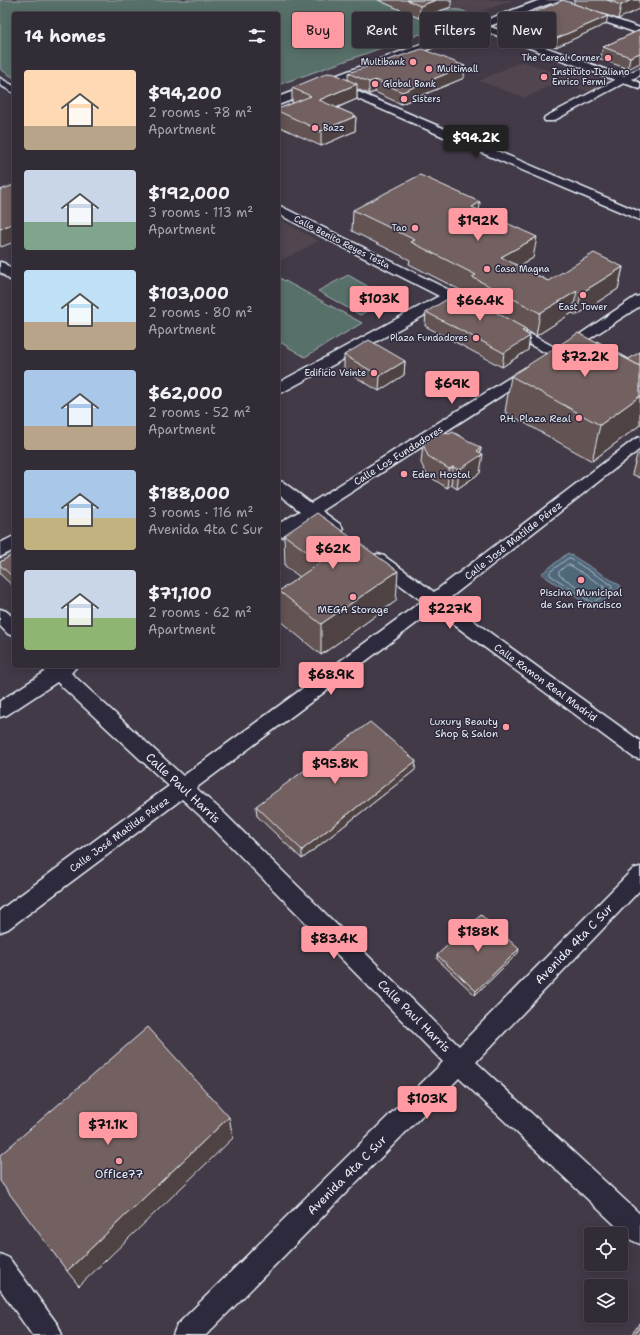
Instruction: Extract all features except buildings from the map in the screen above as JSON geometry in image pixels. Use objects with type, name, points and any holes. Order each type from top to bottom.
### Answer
[{"type":"main road","points":[[490,19],[535,0]]},
{"type":"main road","points":[[490,20],[550,0]]},
{"type":"main road","points":[[280,100],[326,80],[420,46]]},
{"type":"main road","points":[[280,93],[326,80]]},
{"type":"street","points":[[550,0],[640,31]]},
{"type":"street","points":[[490,30],[640,86]]},
{"type":"street","points":[[549,119],[640,71]]},
{"type":"street","points":[[326,80],[446,134],[640,216]]},
{"type":"street","points":[[0,81],[12,89]]},
{"type":"street","name":"Calle Benito Reyes Testa","points":[[280,210],[483,314]]},
{"type":"street","points":[[0,266],[12,275]]},
{"type":"street","points":[[280,388],[450,296]]},
{"type":"street","name":"Calle Los Fundadores","points":[[280,531],[640,300]]},
{"type":"street","points":[[497,322],[584,369]]},
{"type":"street","name":"Calle José Matilde Pérez","points":[[0,922],[434,601],[640,442]]},
{"type":"street","points":[[280,488],[347,538]]},
{"type":"street","points":[[0,551],[12,543]]},
{"type":"street","name":"Calle Ramon Real Madrid","points":[[366,551],[640,751]]},
{"type":"street","points":[[0,614],[12,627]]},
{"type":"street","points":[[0,710],[59,668]]},
{"type":"street","name":"Calle Paul Harris","points":[[59,668],[215,817],[460,1062],[640,1231]]},
{"type":"street","name":"Avenida 4ta C Sur","points":[[187,1335],[460,1062],[640,876]]},
{"type":"street","points":[[0,1267],[48,1335]]},
{"type":"shaded area","points":[[378,0],[513,0],[481,12],[420,12],[420,18],[412,15],[412,12],[406,12]]},
{"type":"shaded area","name":"Instituto Italiano Enrico Fermi","points":[[522,61],[555,73],[569,66],[611,81],[589,92],[559,81],[525,98],[479,81]]},
{"type":"shaded area","points":[[280,220],[319,241],[280,261]]},
{"type":"green space","points":[[0,0],[378,0],[406,12],[352,12],[352,48],[381,48],[280,84],[280,12],[12,12],[12,77],[0,69]]},
{"type":"green space","points":[[446,9],[465,12],[438,12]]},
{"type":"green space","points":[[412,15],[420,18],[420,34],[412,37]]},
{"type":"green space","points":[[348,275],[390,299],[360,315],[318,291]]},
{"type":"green space","points":[[280,278],[362,323],[305,357],[280,342]]},
{"type":"water","name":"Piscina Municipal de San Francisco","points":[[568,553],[621,586],[594,609],[541,574]]},
{"type":"place","name":"The Cereal Corner","points":[[608,58]]},
{"type":"place","name":"Multibank","points":[[413,62]]},
{"type":"place","name":"Multimall","points":[[429,69]]},
{"type":"place","name":"Instituto Italiano Enrico Fermi","points":[[544,77]]},
{"type":"place","name":"Global Bank","points":[[375,84]]},
{"type":"place","name":"Sisters","points":[[404,99]]},
{"type":"place","name":"Bazz","points":[[315,128]]},
{"type":"place","name":"Tao","points":[[415,228]]},
{"type":"place","name":"Casa Magna","points":[[487,269]]},
{"type":"place","name":"East Tower","points":[[583,295]]},
{"type":"place","name":"Plaza Fundadores","points":[[476,338]]},
{"type":"place","name":"Edificio Veinte","points":[[374,373]]},
{"type":"place","name":"P.H. Plaza Real","points":[[579,418]]},
{"type":"place","name":"Eden Hostal","points":[[404,474]]},
{"type":"place","name":"Piscina Municipal de San Francisco","points":[[581,580]]},
{"type":"place","name":"MEGA Storage","points":[[353,597]]},
{"type":"place","name":"Luxury Beauty Shop & Salon","points":[[506,727]]},
{"type":"place","name":"Office77","points":[[119,1161]]}]
